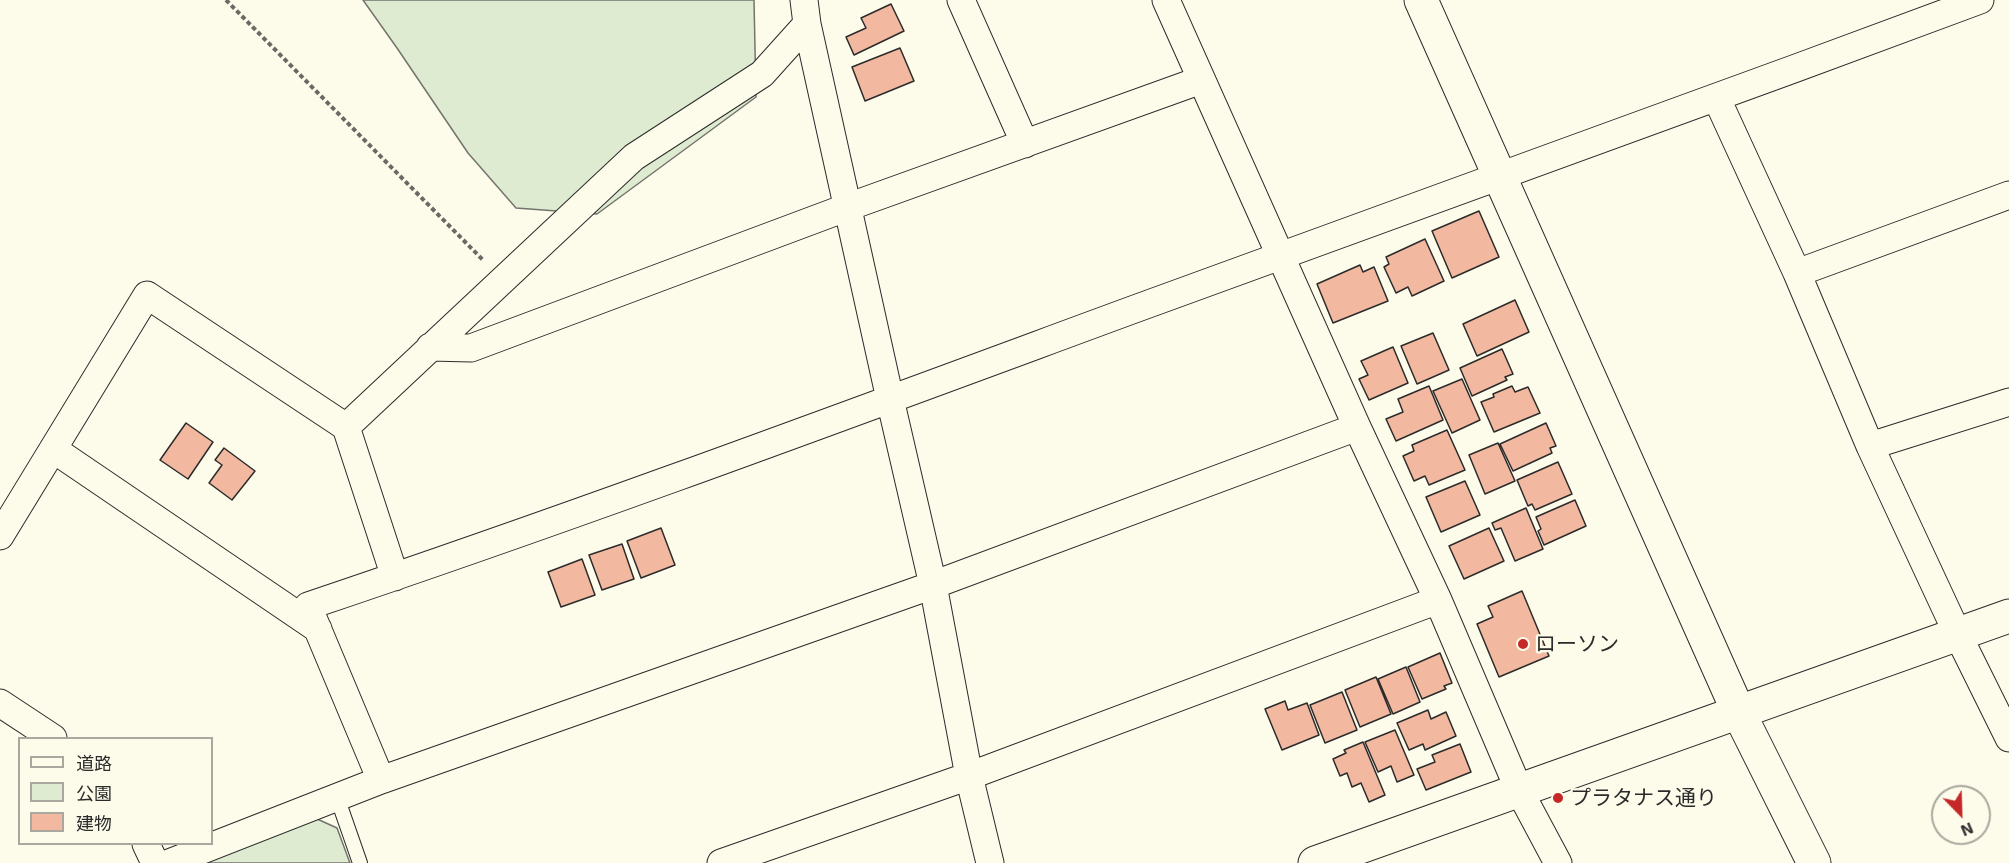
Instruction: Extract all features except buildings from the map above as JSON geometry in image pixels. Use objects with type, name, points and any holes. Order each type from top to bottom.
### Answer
[{"type":"street","points":[[962,0],[1025,144]]},
{"type":"street","points":[[1166,0],[1357,427],[1438,600],[1519,790],[1558,863]]},
{"type":"street","points":[[1421,0],[1737,711],[1814,863]]},
{"type":"street","points":[[381,780],[308,606],[395,577],[890,399],[1499,176],[1717,99],[1980,0]]},
{"type":"street","points":[[346,427],[501,279],[634,157],[762,74],[806,12]]},
{"type":"street","points":[[806,12],[933,585],[969,776],[990,863]]},
{"type":"street","points":[[430,347],[471,348],[848,207],[1201,80]]},
{"type":"street","points":[[1717,99],[1797,273],[1870,446],[2009,738]]},
{"type":"street","points":[[1797,273],[2009,195]]},
{"type":"street","points":[[0,536],[147,296],[346,427],[395,577]]},
{"type":"street","points":[[1870,446],[2009,402]]},
{"type":"street","points":[[169,863],[381,780],[933,585],[1357,427]]},
{"type":"street","points":[[53,449],[318,629]]},
{"type":"street","points":[[720,863],[969,776],[1438,600]]},
{"type":"street","points":[[1315,863],[2009,616]]},
{"type":"street","points":[[0,703],[51,737]]},
{"type":"street","points":[[147,845],[154,863]]},
{"type":"lane","points":[[337,797],[360,863]]},
{"type":"path","points":[[226,0],[501,279]]},
{"type":"green space","points":[[363,0],[754,0],[756,97],[597,214],[516,208],[468,153]]},
{"type":"green space","points":[[315,818],[337,828],[350,863],[195,863]]},
{"type":"place","name":"ローソン","points":[[1523,644]]},
{"type":"place","name":"プラタナス通り","points":[[1558,798]]}]
